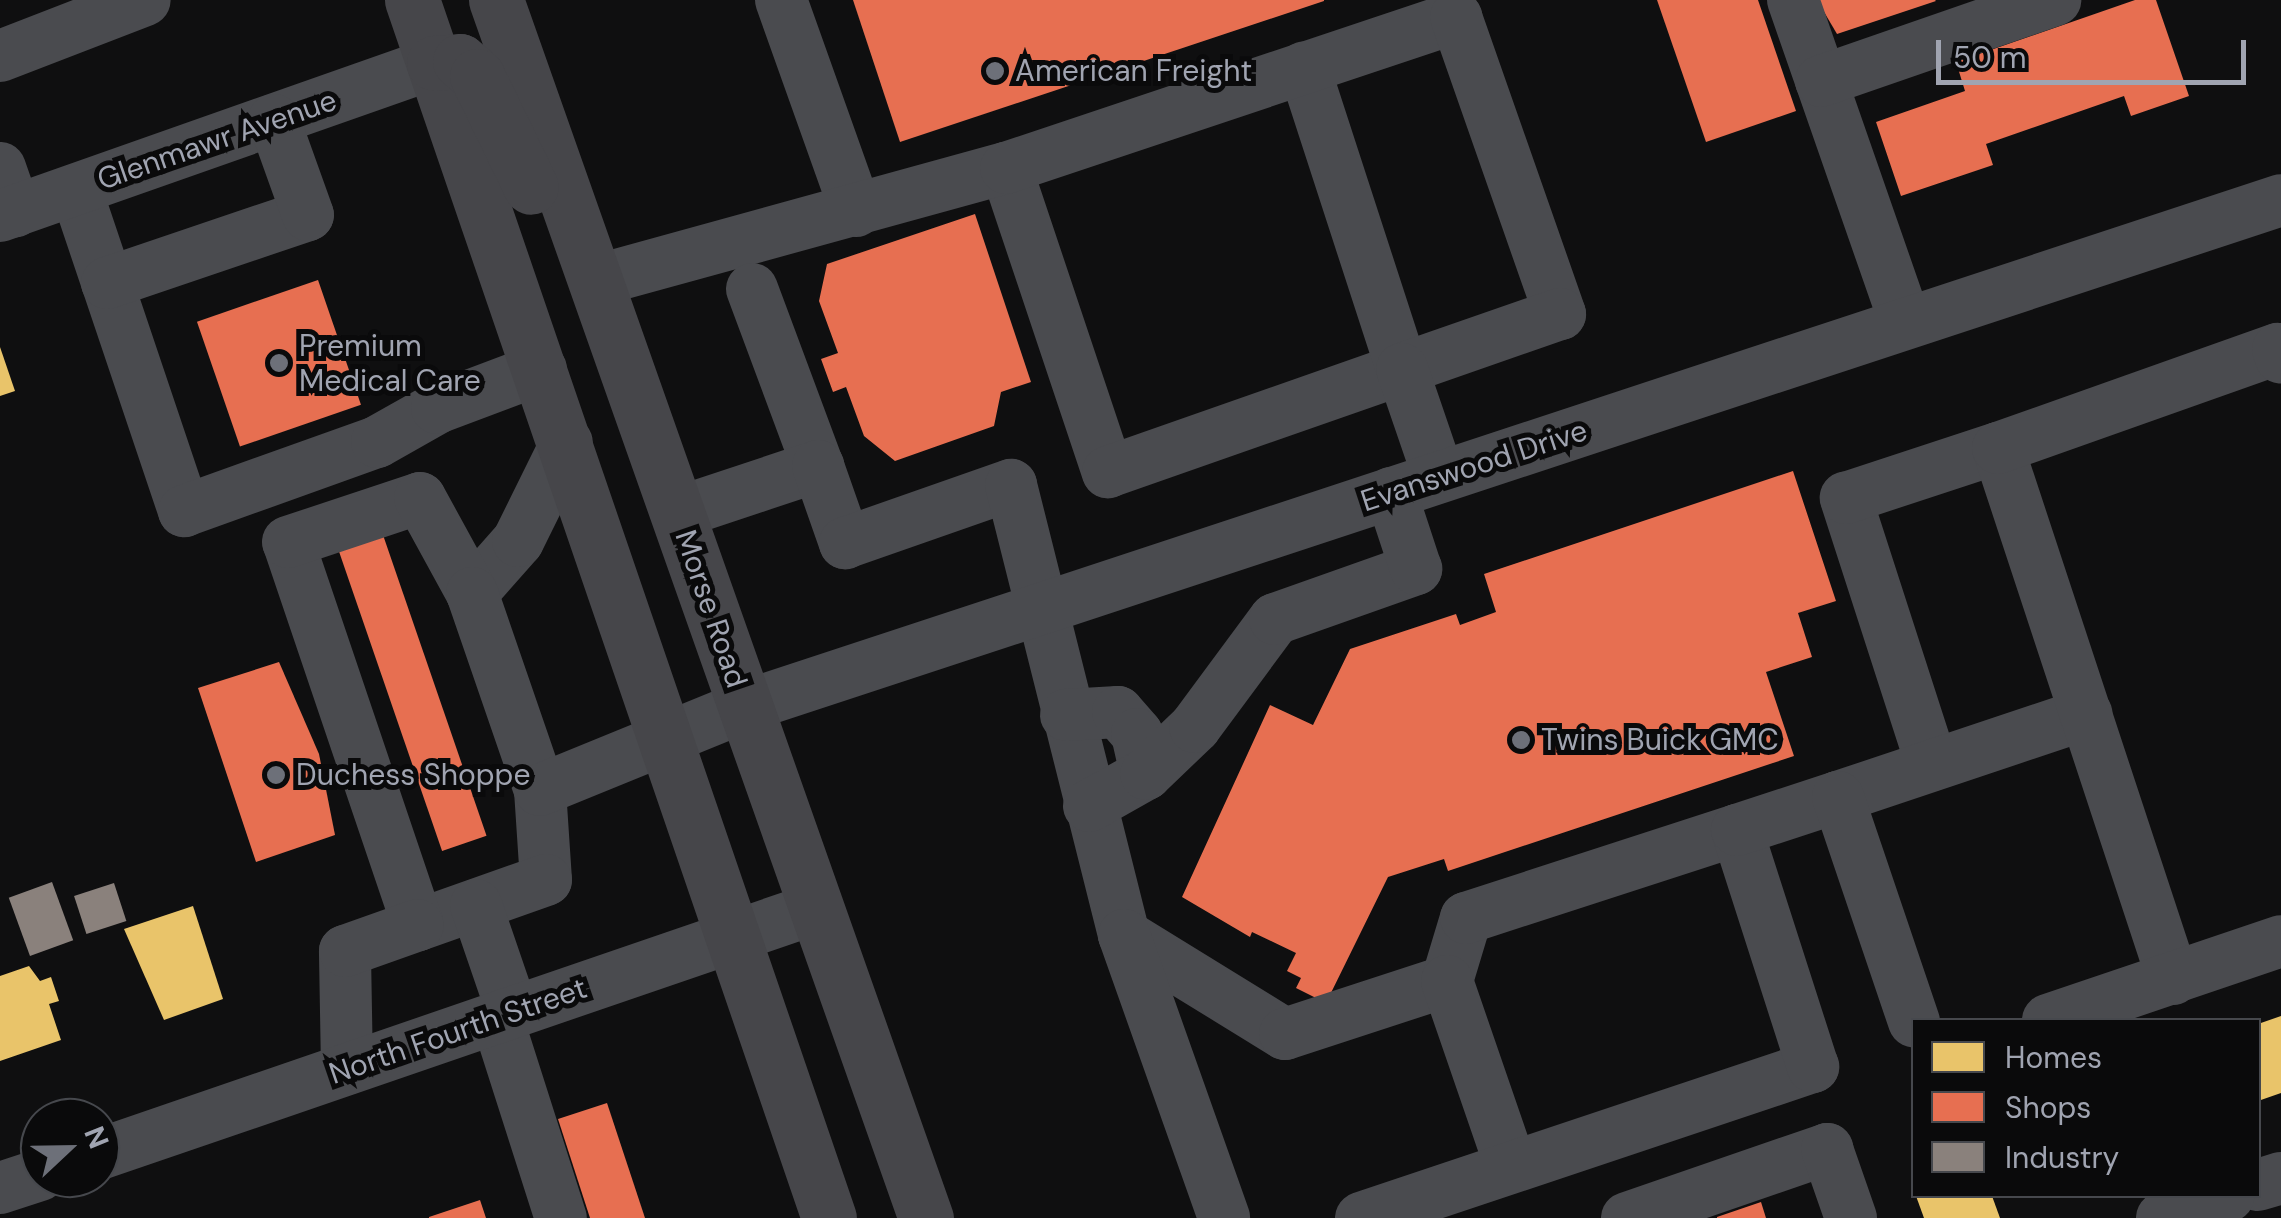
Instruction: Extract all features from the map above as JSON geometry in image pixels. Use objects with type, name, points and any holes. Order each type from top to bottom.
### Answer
[{"type":"main road","points":[[412,0],[667,734],[829,1218]]},
{"type":"main road","name":"Morse Road","points":[[496,0],[926,1218]]},
{"type":"main road","points":[[434,63],[460,61],[477,76],[622,357]]},
{"type":"street","points":[[0,56],[145,0]]},
{"type":"street","points":[[781,0],[856,211]]},
{"type":"street","points":[[1793,0],[1905,322]]},
{"type":"street","points":[[1822,81],[2055,0]]},
{"type":"street","points":[[595,281],[1006,168],[1304,68],[1453,9],[1560,314],[1108,472],[1006,168]]},
{"type":"street","name":"Glenmawr Avenue","points":[[5,198],[76,190],[434,63]]},
{"type":"street","points":[[1088,806],[1146,774],[1195,727],[1275,618],[1416,569],[1415,485],[1402,369],[1304,68]]},
{"type":"street","points":[[107,283],[308,216],[274,120]]},
{"type":"street","points":[[76,190],[184,511],[376,442],[437,408],[541,368]]},
{"type":"street","name":"Evanswood Drive","points":[[540,790],[667,734],[746,706],[2281,200]]},
{"type":"street","points":[[752,288],[846,543],[1011,484],[1045,608],[1088,806],[1124,935],[1224,1218]]},
{"type":"street","points":[[1932,766],[1846,498],[2278,349],[2281,358]]},
{"type":"street","points":[[472,594],[518,541],[567,442]]},
{"type":"street","points":[[1998,448],[2173,979]]},
{"type":"street","points":[[677,513],[818,466]]},
{"type":"street","points":[[346,1069],[345,952],[418,926],[546,880],[540,790],[472,594],[420,498],[288,542],[418,926]]},
{"type":"street","points":[[1251,541],[1275,618]]},
{"type":"street","points":[[1066,715],[1118,712],[1137,734],[1146,774]]},
{"type":"street","points":[[1511,1168],[1448,981],[1466,918],[2086,714]]},
{"type":"street","points":[[1838,797],[1913,1018]]},
{"type":"street","points":[[1361,1218],[1813,1066],[1737,830]]},
{"type":"street","points":[[476,905],[561,1218]]},
{"type":"street","name":"North Fourth Street","points":[[120,1147],[816,908]]},
{"type":"street","points":[[1124,935],[1286,1034],[1448,981]]},
{"type":"street","points":[[2054,1018],[2281,941]]},
{"type":"street","points":[[1627,1218],[1828,1149],[1851,1218]]},
{"type":"street","points":[[2162,1218],[2222,1198]]},
{"type":"building: Homes","points":[[0,347],[15,391],[0,396]]},
{"type":"building: Homes","points":[[193,906],[223,999],[164,1020],[124,929]]},
{"type":"building: Homes","points":[[29,966],[40,981],[51,977],[59,1001],[49,1004],[61,1040],[0,1061],[0,976]]},
{"type":"building: Homes","points":[[2281,1016],[2281,1093],[2261,1100],[2261,1023]]},
{"type":"building: Homes","points":[[1917,1198],[1993,1198],[2000,1218],[1924,1218]]},
{"type":"building: Shops","name":"American Freight","points":[[853,0],[1324,0],[1324,1],[900,142]]},
{"type":"building: Shops","points":[[1657,0],[1758,0],[1796,111],[1706,142]]},
{"type":"building: Shops","points":[[1817,0],[1935,0],[1936,1],[1837,34]]},
{"type":"building: Shops","points":[[2135,0],[2156,0],[2189,96],[2131,116],[2124,96],[1986,144],[1993,165],[1901,196],[1876,122],[1965,91],[1956,62]]},
{"type":"building: Shops","points":[[975,214],[1031,382],[1001,392],[994,426],[895,461],[864,436],[846,387],[833,392],[821,359],[838,353],[819,301],[827,264]]},
{"type":"building: Shops","name":"Premium Medical Care","points":[[318,280],[361,405],[240,446],[197,322]]},
{"type":"building: Shops","name":"Twins Buick GMC","points":[[1793,471],[1836,601],[1798,613],[1812,657],[1766,672],[1794,756],[1448,871],[1444,859],[1388,877],[1326,1003],[1296,988],[1301,978],[1287,971],[1296,953],[1252,932],[1250,937],[1182,897],[1270,705],[1313,725],[1350,649],[1456,614],[1460,625],[1496,612],[1484,574]]},
{"type":"building: Shops","points":[[383,535],[487,836],[442,851],[339,550]]},
{"type":"building: Shops","name":"Duchess Shoppe","points":[[279,662],[319,754],[335,835],[256,862],[198,688]]},
{"type":"building: Shops","points":[[607,1103],[645,1218],[590,1218],[558,1119]]},
{"type":"building: Shops","points":[[480,1200],[486,1218],[429,1218],[429,1217]]},
{"type":"building: Shops","points":[[1761,1202],[1766,1218],[1717,1218],[1717,1217]]},
{"type":"building: Industry","points":[[52,882],[73,940],[30,956],[9,898]]},
{"type":"building: Industry","points":[[114,883],[126,921],[86,934],[74,896]]},
{"type":"place","name":"American Freight","points":[[995,71]]},
{"type":"place","name":"Premium Medical Care","points":[[279,363]]},
{"type":"place","name":"Twins Buick GMC","points":[[1521,740]]},
{"type":"place","name":"Duchess Shoppe","points":[[276,775]]}]
